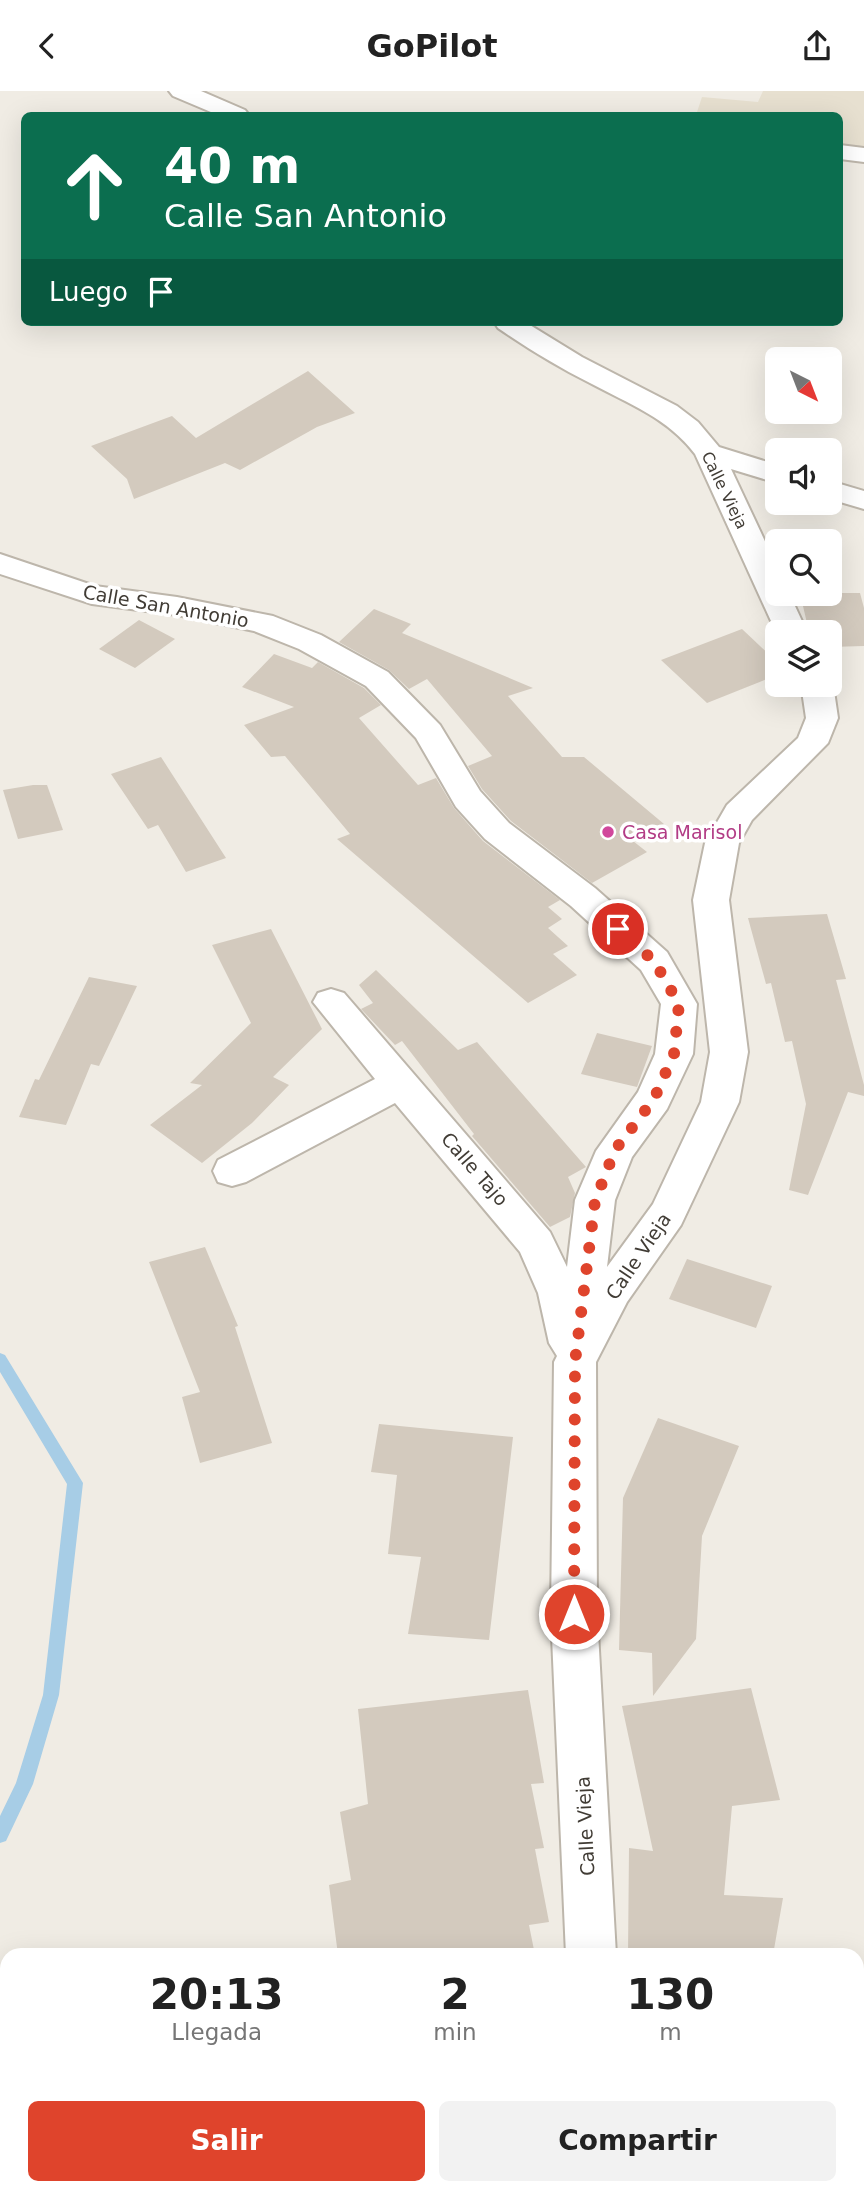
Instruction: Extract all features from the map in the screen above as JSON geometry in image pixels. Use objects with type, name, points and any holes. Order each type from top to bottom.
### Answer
[{"type":"street","points":[[181,91],[230,112]]},
{"type":"street","points":[[843,152],[864,155]]},
{"type":"street","name":"Calle Vieja","points":[[514,326],[613,385],[657,404],[691,428],[709,453],[786,620]]},
{"type":"street","points":[[709,453],[765,470]]},
{"type":"street","points":[[842,494],[864,500]]},
{"type":"street","name":"Calle San Antonio","points":[[0,563],[92,595],[177,606],[262,623],[310,642],[377,679],[428,732],[468,799],[497,831],[583,897],[654,961],[679,1004],[674,1054],[654,1099],[615,1150],[595,1201],[575,1362]]},
{"type":"street","name":"Calle Vieja","points":[[591,1948],[574,1614],[575,1362],[613,1290],[667,1214],[720,1101],[729,1052],[711,900],[722,842],[739,813],[812,743],[822,718],[819,697]]},
{"type":"street","name":"Calle Tajo","points":[[331,1002],[536,1243],[558,1293],[575,1362]]},
{"type":"street","points":[[232,1171],[400,1083]]},
{"type":"shaded area","points":[[763,91],[864,91],[864,147],[843,145],[843,112],[697,112],[702,97],[758,102]]},
{"type":"building","points":[[308,371],[355,413],[317,427],[240,470],[225,463],[134,499],[127,479],[91,446],[172,416],[196,438]]},
{"type":"building","points":[[842,593],[860,593],[864,608],[864,646],[842,647],[842,620],[806,620],[803,606],[842,606]]},
{"type":"building","points":[[374,609],[411,624],[402,633],[533,688],[508,696],[562,757],[584,757],[664,824],[633,841],[647,852],[592,883],[511,821],[482,789],[468,766],[492,756],[427,679],[409,689],[389,670],[339,642]]},
{"type":"building","points":[[139,620],[175,639],[135,668],[99,649]]},
{"type":"building","points":[[742,629],[765,651],[765,680],[707,703],[661,660]]},
{"type":"building","points":[[274,654],[312,668],[318,662],[364,688],[381,705],[359,718],[418,785],[436,778],[454,808],[483,841],[560,900],[548,907],[562,919],[548,928],[568,946],[553,954],[577,975],[528,1003],[337,839],[350,834],[285,756],[271,757],[244,725],[294,707],[242,687]]},
{"type":"building","points":[[161,757],[226,858],[186,872],[158,825],[148,829],[111,774]]},
{"type":"building","points":[[47,785],[63,830],[18,839],[3,790]]},
{"type":"building","points":[[827,914],[846,979],[836,980],[864,1085],[864,1096],[848,1092],[808,1195],[789,1190],[806,1104],[792,1041],[785,1042],[771,983],[766,984],[748,918]]},
{"type":"building","points":[[271,929],[322,1029],[273,1077],[289,1085],[252,1123],[202,1163],[150,1125],[202,1085],[190,1083],[251,1023],[212,945]]},
{"type":"building","points":[[376,970],[458,1050],[477,1042],[586,1167],[568,1177],[575,1193],[570,1217],[550,1227],[472,1136],[474,1134],[402,1041],[395,1045],[361,1009],[373,1003],[359,985]]},
{"type":"building","points":[[89,977],[137,986],[99,1066],[91,1064],[66,1125],[19,1117],[35,1079],[39,1080]]},
{"type":"building","points":[[597,1033],[652,1046],[637,1087],[581,1074]]},
{"type":"building","points":[[205,1247],[238,1326],[235,1327],[272,1443],[200,1463],[182,1397],[200,1392],[149,1262]]},
{"type":"building","points":[[687,1259],[772,1286],[756,1328],[669,1299]]},
{"type":"building","points":[[658,1418],[739,1446],[702,1536],[696,1639],[653,1696],[652,1653],[619,1650],[623,1498]]},
{"type":"building","points":[[379,1424],[513,1437],[489,1640],[408,1634],[421,1557],[388,1554],[397,1475],[371,1472]]},
{"type":"building","points":[[751,1688],[780,1800],[732,1806],[724,1895],[783,1898],[774,1948],[628,1948],[629,1848],[653,1851],[622,1706]]},
{"type":"building","points":[[528,1690],[544,1783],[531,1784],[544,1848],[535,1849],[549,1922],[529,1925],[534,1948],[337,1948],[329,1885],[351,1880],[340,1812],[368,1804],[358,1709]]},
{"type":"waterway","points":[[0,1359],[75,1483],[51,1695],[24,1784],[0,1835]]},
{"type":"place","name":"Casa Marisol","points":[[608,832]]},
{"type":"route","points":[[574,1614],[575,1362],[595,1201],[615,1150],[654,1099],[674,1054],[679,1004],[654,961],[618,929]]}]
